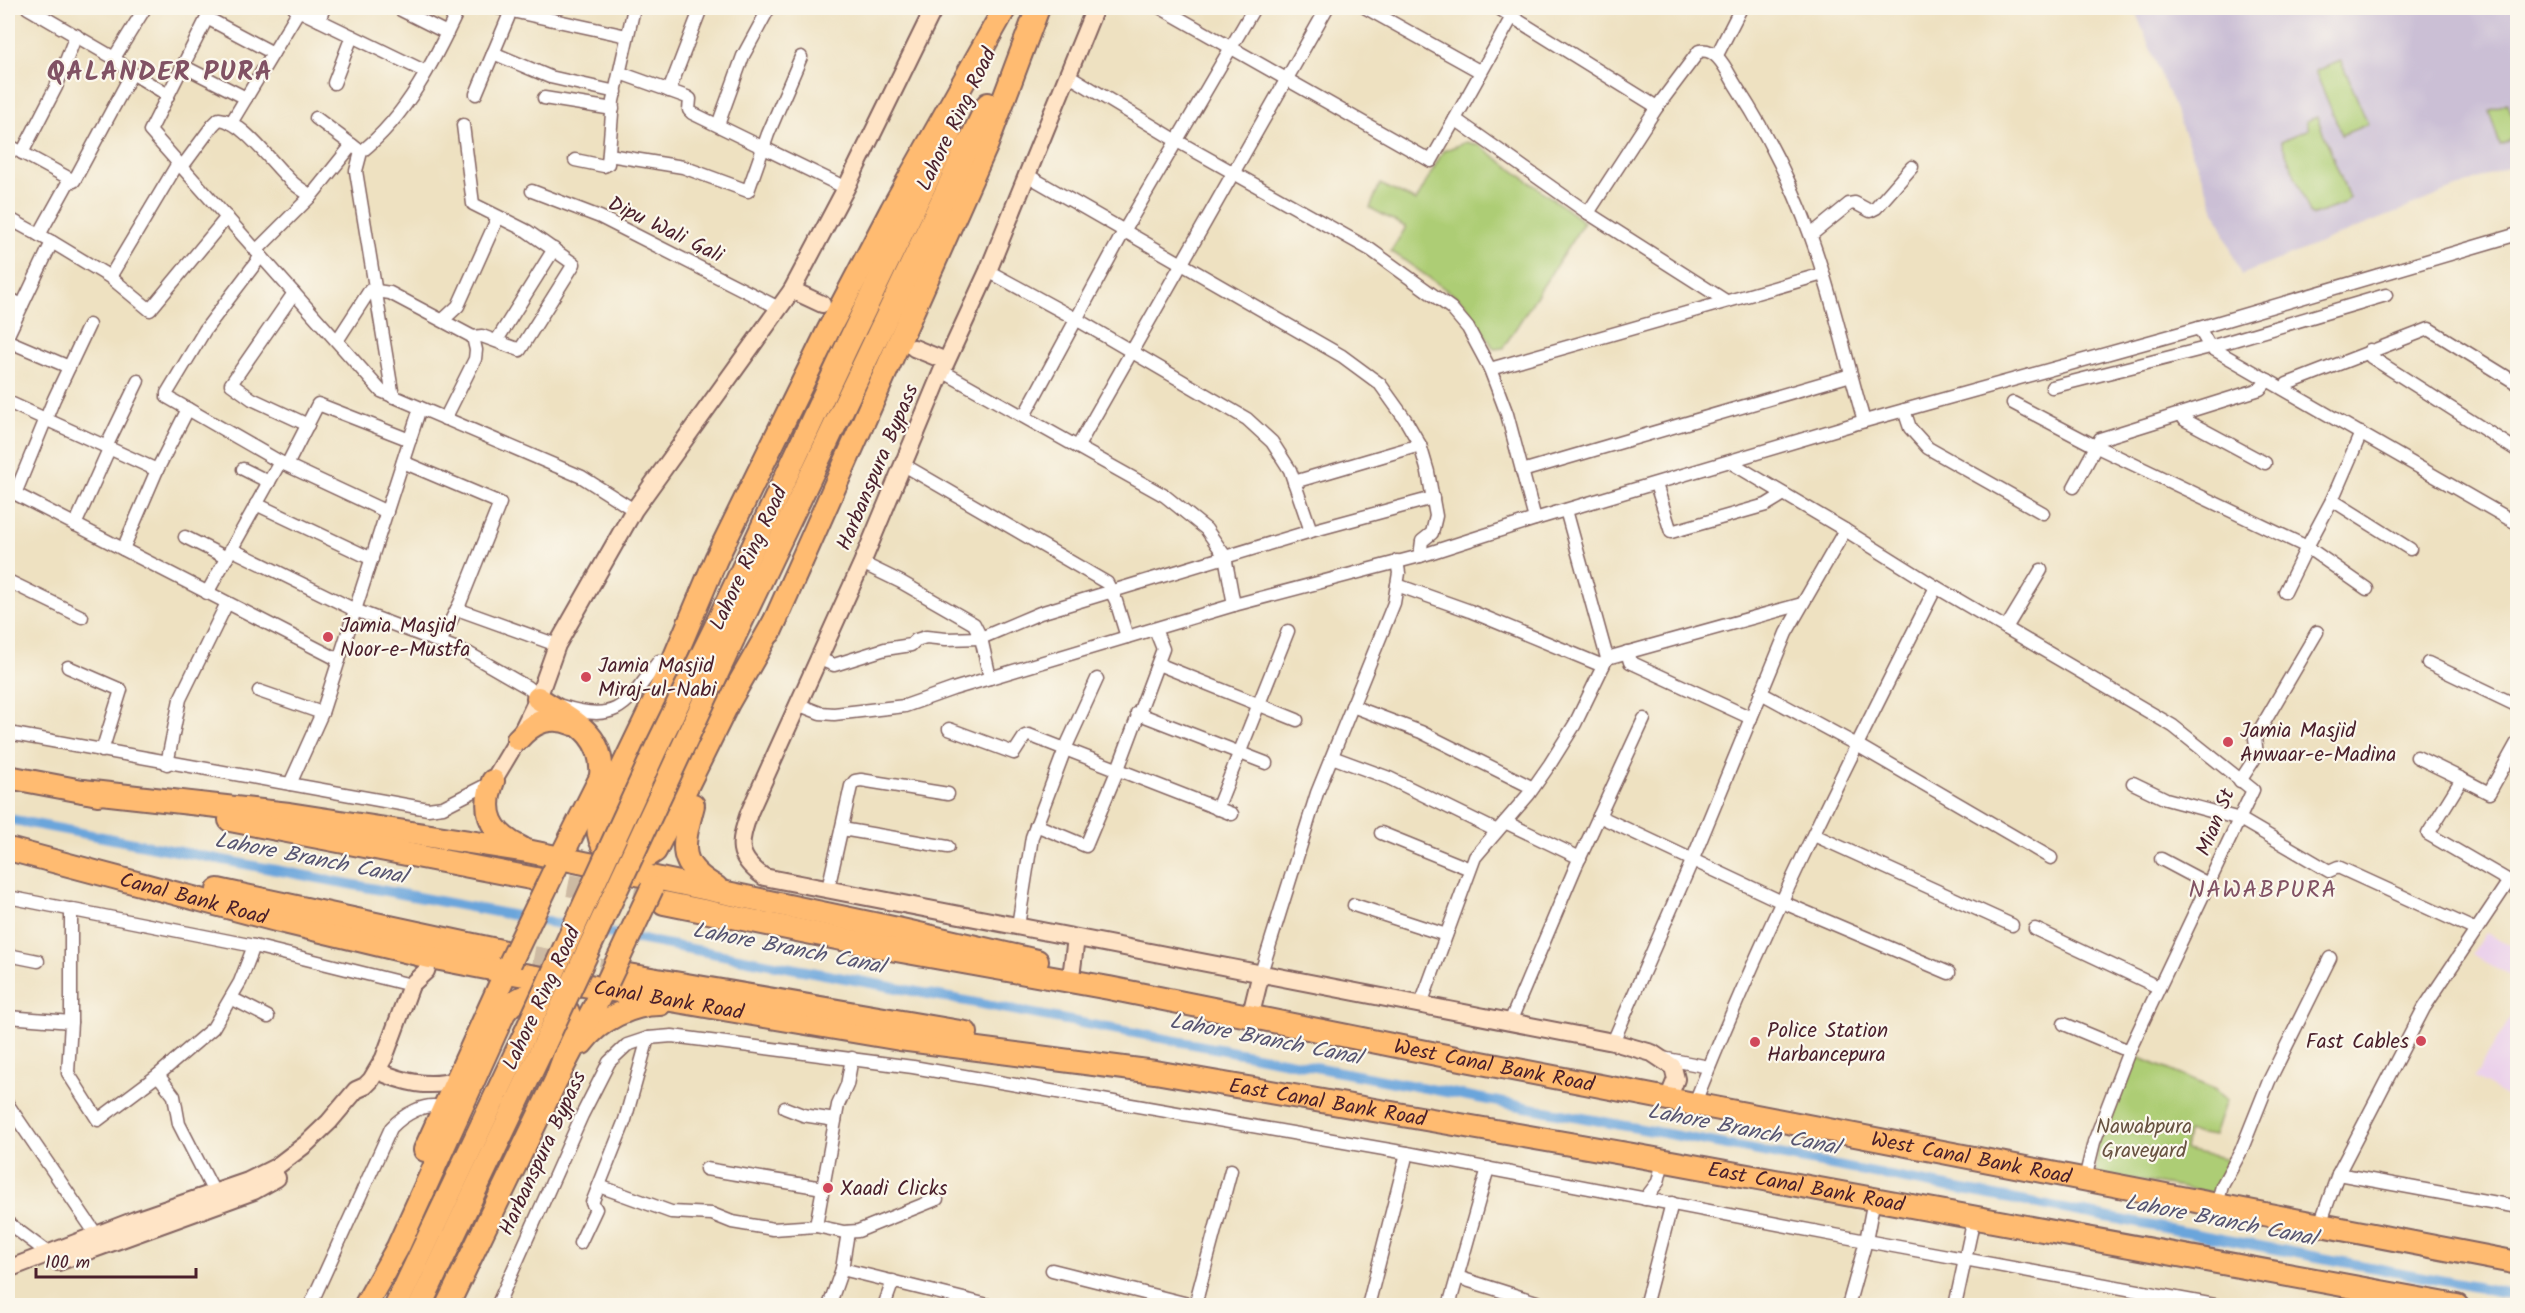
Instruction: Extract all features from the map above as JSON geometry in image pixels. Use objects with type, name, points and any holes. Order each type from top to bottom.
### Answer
[{"type":"highway","points":[[360,1305],[506,962],[550,869],[579,819],[659,661],[716,559],[828,331],[892,209],[1005,8]]},
{"type":"highway","name":"Lahore Ring Road","points":[[420,1305],[545,1043],[725,633],[846,348],[1010,8]]},
{"type":"highway","points":[[447,1305],[557,1078],[613,982],[658,890],[693,805],[987,144],[1036,8]]},
{"type":"highway","name":"Lahore Ring Road","points":[[396,1305],[524,1036],[657,746],[725,633],[1036,8]]},
{"type":"highway","points":[[716,559],[668,673],[600,814],[597,824],[602,844],[616,858],[637,861],[647,857],[661,842],[728,703],[776,619]]},
{"type":"highway","points":[[538,698],[591,736],[599,748],[602,763],[601,777]]},
{"type":"highway","points":[[518,739],[527,729],[539,722],[552,719],[566,721],[580,727]]},
{"type":"highway","points":[[8,777],[331,841],[550,869],[658,890],[896,950],[1109,988]]},
{"type":"highway","points":[[493,781],[488,802],[492,823],[500,835],[550,869]]},
{"type":"highway","points":[[83,791],[289,814],[527,852],[556,843],[579,819]]},
{"type":"highway","points":[[693,805],[686,831],[685,857],[691,868],[704,880],[729,893]]},
{"type":"highway","points":[[10,850],[175,880],[506,962]]},
{"type":"highway","name":"Canal Bank Road","points":[[10,850],[276,920],[430,957],[464,963],[506,962],[613,982],[685,1004],[900,1039],[1155,1072]]},
{"type":"highway","points":[[658,890],[729,893],[1072,969],[1109,988]]},
{"type":"highway","points":[[464,963],[480,979],[484,989],[478,1030]]},
{"type":"highway","points":[[613,982],[1036,1045],[1155,1072]]},
{"type":"highway","name":"West Canal Bank Road","points":[[1109,988],[1694,1105],[2517,1263]]},
{"type":"highway","points":[[365,1305],[398,1247],[504,1013],[518,998],[527,994],[548,995],[566,1009],[571,1020],[571,1031],[557,1078]]},
{"type":"highway","points":[[557,1078],[588,1036],[616,1015],[649,1004],[685,1004]]},
{"type":"highway","name":"East Canal Bank Road","points":[[1155,1072],[1874,1199],[2377,1298],[2457,1305]]},
{"type":"street","points":[[28,8],[114,58],[132,73],[168,94]]},
{"type":"street","points":[[114,58],[142,8]]},
{"type":"street","points":[[319,20],[324,8]]},
{"type":"street","points":[[387,512],[283,463],[167,397],[167,393],[205,330],[259,253],[310,196],[357,149],[375,141],[413,93],[459,8]]},
{"type":"street","points":[[476,94],[493,53],[506,8],[627,36]]},
{"type":"street","points":[[574,160],[604,166],[608,164],[613,109],[634,8]]},
{"type":"street","points":[[669,91],[701,8]]},
{"type":"street","points":[[718,125],[743,56],[769,8]]},
{"type":"street","points":[[8,733],[167,764],[428,809],[443,807],[493,781],[518,739],[538,698],[557,645],[634,510],[792,290],[846,188],[934,8]]},
{"type":"street","name":"Harbanspura Bypass","points":[[828,889],[764,876],[744,858],[741,837],[749,813],[817,658],[862,563],[944,366],[988,271],[1095,8]]},
{"type":"street","points":[[1161,8],[1431,161],[1513,15]]},
{"type":"street","points":[[1024,416],[1124,231],[1254,8]]},
{"type":"street","points":[[1078,446],[1129,352],[1327,8]]},
{"type":"street","points":[[1366,8],[1481,72]]},
{"type":"street","points":[[1498,8],[1513,15],[1657,107]]},
{"type":"street","points":[[1718,55],[1740,8]]},
{"type":"street","points":[[231,123],[297,9],[426,72]]},
{"type":"street","points":[[401,10],[447,33]]},
{"type":"street","points":[[273,52],[210,13],[150,131],[381,391],[582,477],[634,510]]},
{"type":"street","points":[[22,153],[56,87],[76,35]]},
{"type":"street","points":[[334,83],[352,36]]},
{"type":"street","points":[[1588,213],[1657,107],[1699,51],[1703,50],[1718,55],[1754,113],[1776,155],[1811,235],[1864,421]]},
{"type":"street","points":[[493,53],[550,77],[616,92]]},
{"type":"street","points":[[609,155],[683,166],[748,191],[801,57]]},
{"type":"street","points":[[183,66],[246,98]]},
{"type":"street","points":[[8,145],[74,181],[132,73]]},
{"type":"street","points":[[620,73],[690,99],[689,110],[692,113],[846,188]]},
{"type":"street","points":[[1068,75],[1177,141],[1371,250],[1440,299],[1468,328],[1490,369],[1507,414],[1535,519]]},
{"type":"street","points":[[544,98],[613,109]]},
{"type":"street","points":[[316,118],[357,149]]},
{"type":"street","points":[[110,278],[180,165],[219,119],[238,127],[292,182],[310,196]]},
{"type":"street","points":[[1455,119],[1588,213],[1726,301]]},
{"type":"street","points":[[337,341],[370,290],[376,290],[390,293],[473,337],[482,336],[497,340],[520,350],[574,264],[527,231],[473,204],[463,125]]},
{"type":"street","points":[[357,149],[356,171],[393,397]]},
{"type":"street","points":[[1811,235],[1849,204],[1856,203],[1870,211],[1876,208],[1912,167]]},
{"type":"street","points":[[1027,175],[1342,356],[1380,384],[1420,445],[1428,472],[1436,523],[1432,533],[1422,541],[1420,556]]},
{"type":"street","points":[[39,235],[70,179]]},
{"type":"street","name":"Dipu Wali Gali","points":[[532,191],[600,218],[779,308]]},
{"type":"street","points":[[443,320],[458,306],[498,216]]},
{"type":"street","points":[[8,218],[110,278],[150,310],[226,217]]},
{"type":"street","points":[[797,704],[820,712],[851,713],[904,706],[1234,605],[1420,556],[1535,519],[1864,421],[2199,328],[2517,234]]},
{"type":"street","points":[[8,335],[52,242]]},
{"type":"street","points":[[497,340],[554,249]]},
{"type":"street","points":[[988,271],[1076,319],[1247,420],[1272,442],[1290,470],[1311,531]]},
{"type":"street","points":[[1490,369],[1823,274]]},
{"type":"street","points":[[792,290],[822,304]]},
{"type":"street","points":[[294,293],[231,384],[252,399],[308,425]]},
{"type":"street","points":[[2052,387],[2210,347],[2386,295]]},
{"type":"street","points":[[8,298],[22,305]]},
{"type":"street","points":[[88,325],[47,420],[11,492],[339,660]]},
{"type":"street","points":[[2199,328],[2210,347],[2517,524]]},
{"type":"street","points":[[2284,389],[2287,384],[2423,330],[2433,330],[2517,384]]},
{"type":"street","points":[[445,419],[475,359],[476,350],[473,337]]},
{"type":"street","points":[[8,341],[69,367]]},
{"type":"street","points":[[914,348],[1024,416],[1165,496],[1206,529],[1225,556],[1234,605]]},
{"type":"street","points":[[2370,350],[2371,357],[2517,451]]},
{"type":"street","points":[[1522,471],[1851,375]]},
{"type":"street","points":[[2074,487],[2100,438],[2260,389],[2268,380]]},
{"type":"street","points":[[75,525],[138,381]]},
{"type":"street","points":[[8,402],[157,470]]},
{"type":"street","points":[[2013,403],[2095,446],[2307,547],[2367,589]]},
{"type":"street","points":[[207,592],[256,504],[308,425],[318,404],[410,440]]},
{"type":"street","points":[[290,784],[322,713],[420,408]]},
{"type":"street","points":[[123,549],[157,470],[188,409]]},
{"type":"street","points":[[1904,410],[1910,428],[1928,448],[2043,513]]},
{"type":"street","points":[[2181,414],[2185,420],[2265,464]]},
{"type":"street","points":[[2285,591],[2332,500],[2361,433]]},
{"type":"street","points":[[1294,482],[1420,445]]},
{"type":"street","points":[[403,462],[500,503],[457,609],[440,642]]},
{"type":"street","name":"Mian St","points":[[1730,462],[1936,587],[2173,726],[2253,790],[2210,885],[2158,987],[2129,1051],[2094,1142],[2085,1179]]},
{"type":"street","points":[[904,465],[1107,583],[1127,637]]},
{"type":"street","points":[[243,469],[269,482]]},
{"type":"street","points":[[1656,484],[1671,532],[1766,505],[1784,494]]},
{"type":"street","points":[[817,658],[834,665],[885,649],[911,645],[916,640],[926,637],[981,638],[1040,613],[1225,556],[1432,498]]},
{"type":"street","points":[[2332,500],[2410,549]]},
{"type":"street","points":[[256,504],[372,560]]},
{"type":"street","points":[[1566,510],[1605,662]]},
{"type":"street","points":[[1613,1042],[1692,861],[1786,633],[1845,530]]},
{"type":"street","points":[[185,537],[355,610],[468,652],[527,687],[538,698],[568,708],[603,714],[614,711],[627,703],[659,661]]},
{"type":"street","points":[[1250,1018],[1261,973],[1317,794],[1394,603],[1399,573],[1397,561]]},
{"type":"street","points":[[862,563],[901,582],[974,624],[981,638],[990,678]]},
{"type":"street","points":[[2006,628],[2041,570]]},
{"type":"street","points":[[8,581],[82,617]]},
{"type":"street","points":[[1397,585],[1605,662]]},
{"type":"street","points":[[1694,1105],[1782,902],[1936,587]]},
{"type":"street","points":[[167,764],[180,699],[227,603]]},
{"type":"street","points":[[1421,1005],[1475,857],[1533,789],[1575,724],[1605,662],[1627,652],[1802,604]]},
{"type":"street","points":[[457,609],[557,645]]},
{"type":"street","points":[[1036,825],[1086,846],[1163,649],[1155,629]]},
{"type":"street","points":[[1217,809],[1288,631]]},
{"type":"street","points":[[2240,781],[2257,755],[2254,738],[2317,632]]},
{"type":"street","points":[[1627,652],[1630,662],[1750,718]]},
{"type":"street","points":[[2428,663],[2517,706]]},
{"type":"street","points":[[1158,664],[1297,720]]},
{"type":"street","points":[[68,667],[121,690],[102,751]]},
{"type":"street","points":[[1018,926],[1024,875],[1036,825],[1065,749],[1097,679]]},
{"type":"street","points":[[259,691],[322,713]]},
{"type":"street","points":[[1761,693],[1857,745],[2051,858]]},
{"type":"street","points":[[1352,706],[1420,732],[1533,789]]},
{"type":"street","points":[[1137,713],[1266,763]]},
{"type":"street","points":[[1510,1022],[1580,858],[1644,719]]},
{"type":"street","points":[[949,729],[1014,753],[1025,736],[1029,735],[1232,814]]},
{"type":"street","points":[[2417,757],[2489,793],[2517,741]]},
{"type":"street","points":[[1332,757],[1389,778],[1501,827],[1580,858]]},
{"type":"street","points":[[2320,1224],[2338,1174],[2424,1008],[2476,930],[2513,884],[2428,834],[2462,779]]},
{"type":"street","points":[[948,794],[861,780],[855,781],[851,786],[828,889],[1613,1042],[1661,1058],[1709,1067]]},
{"type":"street","points":[[2133,783],[2166,799],[2240,819],[2329,871],[2338,867],[2476,930]]},
{"type":"street","points":[[1599,816],[1782,902],[1949,973]]},
{"type":"street","points":[[842,829],[948,847]]},
{"type":"street","points":[[1381,833],[1470,869]]},
{"type":"street","points":[[1814,835],[2012,925]]},
{"type":"street","points":[[2161,860],[2210,885]]},
{"type":"street","points":[[8,897],[254,946],[411,985]]},
{"type":"street","points":[[1354,905],[1446,935]]},
{"type":"street","points":[[71,909],[71,1022],[68,1073],[98,1120],[213,1028],[231,998],[254,946]]},
{"type":"street","points":[[2035,929],[2158,987]]},
{"type":"street","points":[[1072,969],[1076,938]]},
{"type":"street","points":[[8,955],[38,961]]},
{"type":"street","points":[[8,1281],[54,1258],[100,1240],[217,1198],[254,1191],[312,1152],[335,1131],[364,1096],[365,1086],[378,1071],[411,985],[426,971],[430,957]]},
{"type":"street","points":[[2217,1204],[2222,1186],[2241,1151],[2269,1081],[2330,958]]},
{"type":"street","points":[[231,998],[268,1017]]},
{"type":"street","points":[[8,1017],[71,1022]]},
{"type":"street","points":[[2064,1023],[2129,1051]]},
{"type":"street","name":"Harbanspura Bypass","points":[[497,1305],[582,1116],[609,1062],[621,1049],[648,1038],[680,1036],[900,1065],[1407,1153],[2215,1305]]},
{"type":"street","points":[[580,1243],[596,1209],[592,1203],[625,1120],[648,1038]]},
{"type":"street","points":[[900,1039],[900,1065]]},
{"type":"street","points":[[816,1226],[838,1105],[848,1085],[852,1058]]},
{"type":"street","points":[[1661,1058],[1673,1067],[1676,1073],[1668,1099]]},
{"type":"street","points":[[378,1071],[391,1077],[434,1086],[456,1080]]},
{"type":"street","points":[[158,1074],[174,1096],[179,1124],[217,1198]]},
{"type":"street","points":[[8,1105],[100,1240]]},
{"type":"street","points":[[310,1305],[392,1128],[397,1122],[422,1108],[432,1105],[443,1108]]},
{"type":"street","points":[[785,1108],[803,1115],[835,1120]]},
{"type":"street","points":[[1368,1305],[1407,1153]]},
{"type":"street","points":[[1645,1198],[1658,1182],[1663,1161]]},
{"type":"street","points":[[1449,1305],[1488,1168]]},
{"type":"street","points":[[706,1169],[823,1188]]},
{"type":"street","points":[[1052,1270],[1196,1305],[1231,1170]]},
{"type":"street","points":[[2338,1174],[2517,1207]]},
{"type":"street","points":[[599,1186],[671,1212],[712,1214],[732,1222],[773,1229],[816,1226],[848,1232],[858,1231],[937,1199]]},
{"type":"street","points":[[1848,1305],[1866,1241],[1874,1199]]},
{"type":"street","points":[[1645,1305],[1672,1203]]},
{"type":"street","points":[[1955,1305],[1967,1260],[1974,1218]]},
{"type":"street","points":[[8,1223],[54,1258]]},
{"type":"street","points":[[829,1305],[842,1269],[848,1232]]},
{"type":"street","points":[[8,1269],[54,1258]]},
{"type":"street","points":[[842,1269],[992,1305]]},
{"type":"street","points":[[1457,1277],[1550,1305]]},
{"type":"street","points":[[884,1305],[893,1281]]},
{"type":"shaded area","points":[[2134,8],[2517,8],[2517,163],[2241,275]]},
{"type":"shaded area","points":[[2486,933],[2517,948],[2517,979],[2472,955]]},
{"type":"shaded area","points":[[2517,1007],[2517,1102],[2474,1078]]},
{"type":"green space","points":[[2341,61],[2368,124],[2342,135],[2315,71]]},
{"type":"green space","points":[[2507,103],[2516,128],[2513,138],[2500,145],[2489,111]]},
{"type":"green space","points":[[2317,117],[2349,198],[2344,204],[2311,216],[2281,141],[2309,129],[2306,121]]},
{"type":"green space","points":[[1466,142],[1479,145],[1584,222],[1503,348],[1494,349],[1465,303],[1391,251],[1406,227],[1370,208],[1380,184],[1416,201],[1443,151]]},
{"type":"green space","name":"Nawabpura Graveyard","points":[[2133,1055],[2214,1089],[2226,1100],[2214,1136],[2188,1132],[2185,1150],[2229,1159],[2214,1193],[2096,1174],[2097,1142]]},
{"type":"waterway","name":"Lahore Branch Canal","points":[[8,819],[575,927]]},
{"type":"waterway","name":"Lahore Branch Canal","points":[[596,931],[2518,1295]]},
{"type":"tunnel","points":[[536,879],[664,903]]},
{"type":"tunnel","points":[[501,951],[628,975]]},
{"type":"place","name":"Jamia Masjid Noor-e-Mustfa","points":[[328,637]]},
{"type":"place","name":"Jamia Masjid Miraj-ul-Nabi","points":[[586,677]]},
{"type":"place","name":"Jamia Masjid Anwaar-e-Madina","points":[[2228,742]]},
{"type":"place","name":"Fast Cables","points":[[2421,1041]]},
{"type":"place","name":"Police Station Harbancepura","points":[[1755,1042]]},
{"type":"place","name":"Xaadi Clicks","points":[[828,1188]]},
{"type":"district","name":"QALANDER PURA","points":[[160,71]]},
{"type":"district","name":"NAWABPURA","points":[[2263,889]]}]
